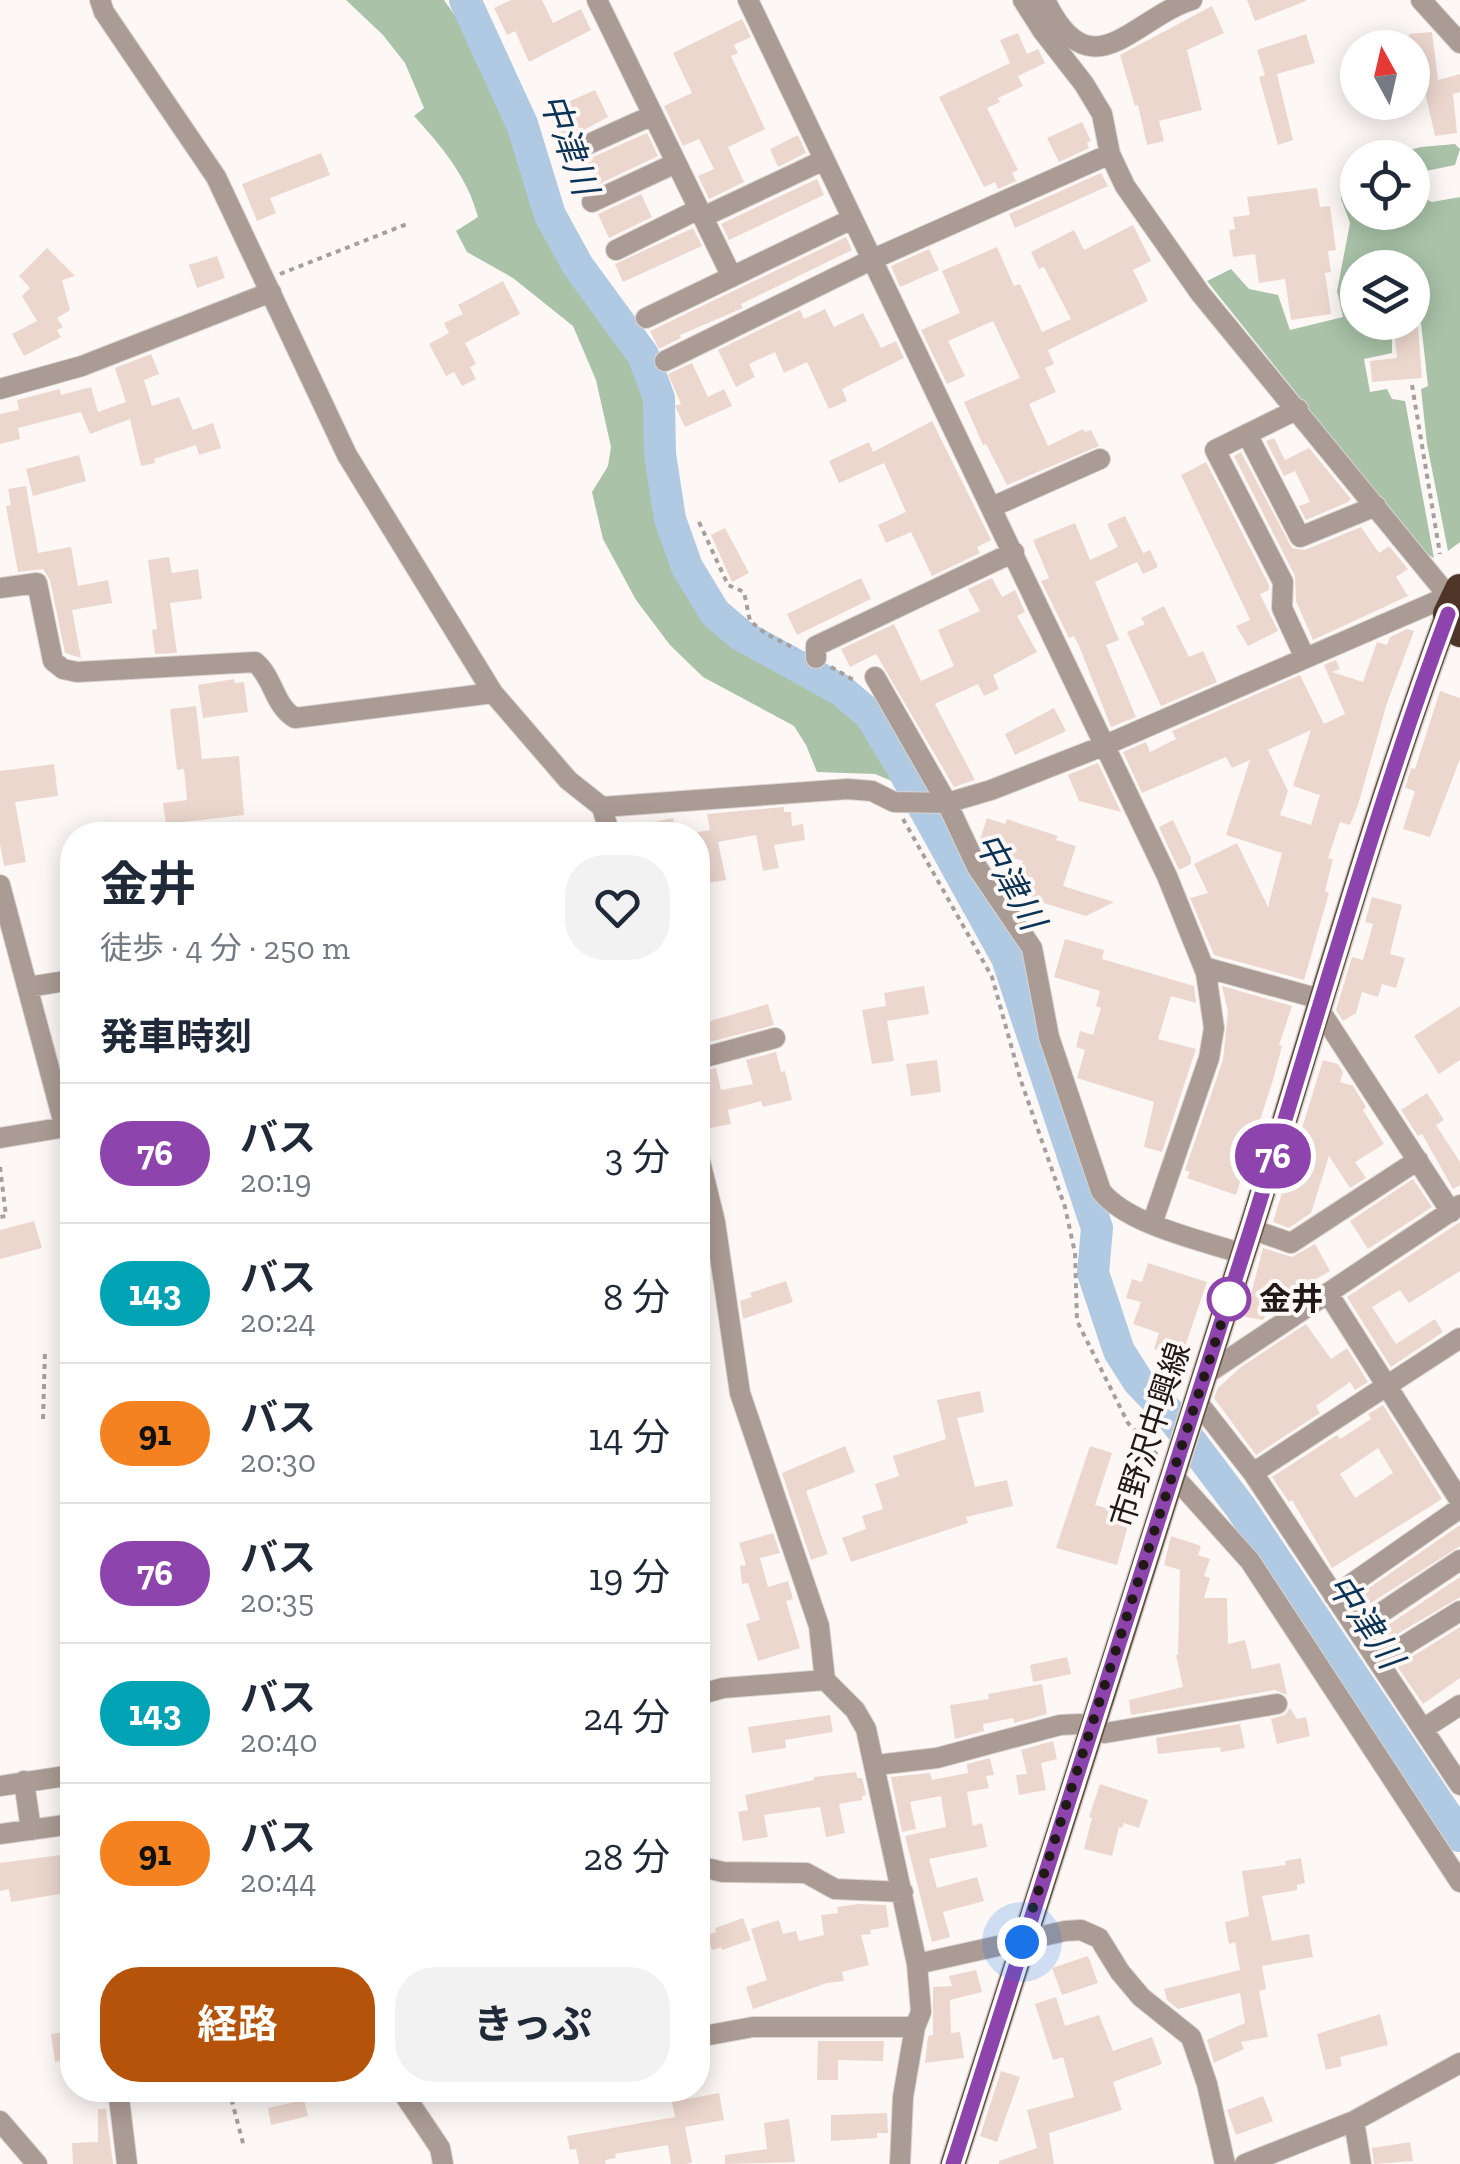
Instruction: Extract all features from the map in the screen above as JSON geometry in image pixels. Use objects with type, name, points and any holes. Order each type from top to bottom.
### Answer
[{"type":"main road","name":"市野沢中興線","points":[[953,2164],[1251,1229],[1318,1002],[1452,600]]},
{"type":"street","points":[[100,0],[104,12],[216,178],[347,454],[493,693],[568,780],[602,807],[606,822]]},
{"type":"street","points":[[597,0],[732,277]]},
{"type":"street","points":[[748,0],[1181,906],[1204,967],[1214,1028],[1209,1058],[1152,1224]]},
{"type":"street","points":[[1023,0],[1102,114],[1110,154],[1125,186],[1200,292],[1452,600]]},
{"type":"street","points":[[1045,0],[1057,25],[1088,45],[1114,45],[1192,0]]},
{"type":"street","points":[[1421,0],[1460,42]]},
{"type":"street","points":[[571,152],[653,115]]},
{"type":"street","points":[[664,361],[871,260],[1110,154]]},
{"type":"street","points":[[616,250],[824,160]]},
{"type":"street","points":[[592,202],[676,163]]},
{"type":"street","points":[[646,318],[852,219]]},
{"type":"street","points":[[0,389],[82,366],[268,285]]},
{"type":"street","points":[[1298,409],[1215,450],[1283,582],[1282,608],[1305,658]]},
{"type":"street","points":[[1247,434],[1300,538],[1376,506]]},
{"type":"street","points":[[992,507],[1100,459]]},
{"type":"street","points":[[816,658],[816,646],[1014,552]]},
{"type":"street","points":[[0,588],[37,583],[53,661],[63,669],[78,672],[255,662],[270,679],[284,712],[295,718],[493,693]]},
{"type":"street","points":[[602,807],[848,789],[872,790],[894,802],[947,803],[1103,746],[1435,602],[1452,600]]},
{"type":"street","points":[[875,677],[947,803],[977,867],[1032,948],[1050,1037],[1101,1191],[1113,1206],[1152,1224],[1242,1254]]},
{"type":"street","points":[[0,885],[60,1096]]},
{"type":"street","points":[[1204,967],[1318,1002],[1418,1160],[1458,1207],[1205,1374]]},
{"type":"street","points":[[28,988],[60,982]]},
{"type":"street","points":[[710,1056],[775,1038]]},
{"type":"street","points":[[0,1138],[60,1128]]},
{"type":"street","points":[[1251,1229],[1291,1243],[1418,1160]]},
{"type":"street","points":[[710,1243],[740,1393],[820,1626],[824,1680],[856,1710],[876,1765],[917,1964],[921,2012],[903,2097],[900,2164]]},
{"type":"street","points":[[1329,1294],[1460,1504],[1334,1596]]},
{"type":"street","points":[[1254,1474],[1460,1338]]},
{"type":"street","points":[[1194,1407],[1254,1474],[1460,1785]]},
{"type":"street","points":[[1173,1468],[1250,1561],[1460,1882]]},
{"type":"street","points":[[1357,1629],[1460,1560]]},
{"type":"street","points":[[1379,1661],[1460,1610]]},
{"type":"street","points":[[710,1692],[824,1680]]},
{"type":"street","points":[[876,1765],[937,1758],[1060,1724],[1091,1727],[1105,1733],[1278,1704]]},
{"type":"street","points":[[1423,1729],[1460,1705]]},
{"type":"street","points":[[0,1786],[60,1777]]},
{"type":"street","points":[[24,1781],[31,1830]]},
{"type":"street","points":[[0,1834],[60,1826]]},
{"type":"street","points":[[710,1869],[806,1873],[835,1889],[902,1892]]},
{"type":"street","points":[[917,1964],[1064,1931],[1081,1930],[1099,1938],[1141,1997],[1191,2037],[1207,2084],[1224,2164]]},
{"type":"street","points":[[710,2035],[753,2027],[915,2027]]},
{"type":"street","points":[[1245,2164],[1354,2121],[1460,2063]]},
{"type":"street","points":[[120,2102],[128,2164]]},
{"type":"street","points":[[409,2102],[440,2148],[443,2164]]},
{"type":"street","points":[[0,2121],[37,2164]]},
{"type":"street","points":[[1354,2121],[1361,2164]]},
{"type":"path","points":[[268,285],[406,224]]},
{"type":"path","points":[[1412,385],[1452,600]]},
{"type":"path","points":[[699,522],[728,585],[744,592],[750,621],[766,634],[860,684],[875,677]]},
{"type":"path","points":[[894,802],[992,977],[1020,1080],[1065,1206],[1075,1253],[1077,1321],[1128,1424],[1173,1468]]},
{"type":"path","points":[[0,1168],[6,1216],[0,1218]]},
{"type":"path","points":[[43,1419],[45,1350]]},
{"type":"path","points":[[233,2102],[244,2147]]},
{"type":"green space","points":[[346,0],[444,0],[465,30],[521,138],[551,238],[584,291],[636,358],[647,391],[646,443],[656,514],[681,580],[724,637],[840,699],[865,721],[899,784],[875,774],[817,772],[794,726],[703,677],[670,645],[636,600],[603,539],[592,492],[608,466],[611,447],[596,380],[573,326],[513,278],[467,252],[456,231],[478,217],[467,188],[444,151],[414,116],[424,108],[405,63],[383,35]]},
{"type":"green space","points":[[1455,144],[1460,149],[1455,165],[1430,170],[1430,146]]},
{"type":"green space","points":[[1460,197],[1460,542],[1448,551],[1427,444],[1421,389],[1428,386],[1423,340],[1430,340],[1430,250],[1345,250],[1349,230],[1430,230],[1430,201]]},
{"type":"green space","points":[[1231,269],[1249,289],[1278,295],[1290,330],[1340,318],[1340,340],[1392,340],[1392,353],[1364,359],[1370,392],[1387,389],[1392,399],[1405,401],[1434,558],[1423,552],[1207,281]]},
{"type":"building","points":[[511,0],[542,0],[553,23],[581,9],[591,30],[529,62],[515,31],[507,35],[494,8]]},
{"type":"building","points":[[1247,0],[1306,0],[1306,1],[1255,21]]},
{"type":"building","points":[[1212,6],[1224,33],[1187,50],[1202,110],[1159,121],[1164,141],[1147,145],[1120,55]]},
{"type":"building","points":[[742,19],[751,37],[734,45],[738,53],[731,56],[765,129],[728,147],[744,182],[709,199],[698,176],[714,169],[699,139],[683,146],[664,106],[692,93],[673,53]]},
{"type":"building","points":[[1430,32],[1438,80],[1460,74],[1460,92],[1453,94],[1457,133],[1435,136],[1430,114]]},
{"type":"building","points":[[1018,33],[1027,54],[1038,49],[1045,63],[1018,76],[1023,86],[987,108],[1018,170],[1012,173],[1016,181],[998,189],[995,182],[984,187],[939,97],[1010,63],[1000,40]]},
{"type":"building","points":[[1306,34],[1315,63],[1277,74],[1293,140],[1278,145],[1259,77],[1265,75],[1257,50]]},
{"type":"building","points":[[595,90],[608,117],[562,142],[548,111]]},
{"type":"building","points":[[1082,122],[1091,141],[1087,143],[1089,148],[1059,162],[1047,138]]},
{"type":"building","points":[[647,133],[658,156],[597,185],[586,160]]},
{"type":"building","points":[[798,135],[806,153],[778,167],[770,149]]},
{"type":"building","points":[[321,153],[330,175],[270,198],[276,213],[257,221],[242,184]]},
{"type":"building","points":[[1101,173],[1108,186],[1015,228],[1009,214]]},
{"type":"building","points":[[817,179],[824,195],[729,240],[721,224]]},
{"type":"building","points":[[1317,188],[1320,207],[1330,206],[1336,250],[1328,251],[1331,272],[1325,273],[1331,314],[1291,320],[1285,279],[1259,283],[1255,254],[1233,257],[1229,230],[1235,229],[1233,217],[1250,215],[1247,197]]},
{"type":"building","points":[[641,194],[652,217],[609,238],[598,214]]},
{"type":"building","points":[[1133,225],[1151,261],[1133,270],[1148,301],[1048,350],[1054,364],[1045,368],[1056,392],[1029,404],[1048,446],[1083,429],[1091,430],[1099,446],[1007,485],[964,402],[1020,378],[993,321],[948,341],[965,376],[947,384],[921,330],[960,313],[942,271],[997,247],[1014,286],[1020,284],[1042,332],[1071,319],[1044,267],[1039,269],[1031,252],[1074,230],[1084,250]]},
{"type":"building","points":[[693,228],[702,246],[623,282],[615,264]]},
{"type":"building","points":[[846,237],[852,250],[659,349],[650,331]]},
{"type":"building","points":[[47,248],[75,276],[62,280],[70,310],[57,318],[63,327],[57,330],[61,337],[24,356],[12,334],[37,321],[22,296],[30,288],[19,276]]},
{"type":"building","points":[[929,249],[939,270],[900,287],[891,266]]},
{"type":"building","points":[[217,256],[225,278],[197,288],[189,265]]},
{"type":"building","points":[[503,281],[520,314],[465,343],[476,364],[470,367],[476,379],[462,386],[454,372],[446,376],[429,344],[449,333],[444,323],[463,314],[458,305]]},
{"type":"building","points":[[825,309],[834,327],[863,313],[881,348],[896,341],[904,358],[842,389],[847,401],[829,409],[807,362],[784,373],[775,352],[749,364],[755,377],[736,387],[718,350],[800,310],[804,319]]},
{"type":"building","points":[[1395,340],[1419,340],[1422,378],[1372,382],[1370,361],[1397,358]]},
{"type":"building","points":[[151,354],[159,374],[144,380],[152,406],[179,397],[193,430],[213,423],[221,448],[199,455],[196,445],[141,466],[130,419],[90,434],[81,412],[18,428],[20,439],[0,444],[0,414],[19,410],[17,400],[60,389],[61,395],[91,387],[98,412],[126,402],[115,368]]},
{"type":"building","points":[[692,363],[708,397],[724,389],[732,406],[685,427],[675,406],[681,404],[668,374]]},
{"type":"building","points":[[932,421],[991,540],[977,547],[980,553],[932,576],[911,532],[886,543],[878,525],[906,512],[884,463],[839,483],[829,461],[869,442],[873,452]]},
{"type":"building","points":[[1274,438],[1285,460],[1309,448],[1351,499],[1306,520],[1299,506],[1310,502],[1295,471],[1284,476],[1266,441]]},
{"type":"building","points":[[1241,452],[1292,548],[1305,550],[1361,527],[1379,553],[1389,546],[1408,569],[1396,577],[1408,596],[1313,640],[1296,601],[1295,576],[1234,456]]},
{"type":"building","points":[[79,455],[86,481],[33,496],[26,469]]},
{"type":"building","points":[[1206,462],[1269,585],[1269,590],[1260,594],[1278,631],[1248,646],[1236,626],[1250,620],[1181,475]]},
{"type":"building","points":[[26,486],[38,553],[71,547],[78,586],[108,580],[112,603],[72,610],[81,658],[65,653],[50,580],[43,569],[18,572],[6,506],[11,505],[8,489]]},
{"type":"building","points":[[1125,516],[1143,553],[1150,550],[1158,567],[1143,574],[1137,562],[1095,582],[1119,640],[1106,645],[1136,717],[1111,727],[1079,646],[1074,636],[1069,638],[1041,581],[1049,578],[1033,540],[1075,523],[1090,560],[1118,547],[1107,524]]},
{"type":"building","points":[[725,528],[749,573],[732,582],[711,535]]},
{"type":"building","points":[[169,557],[172,573],[198,569],[202,599],[170,603],[177,653],[155,654],[152,630],[157,629],[148,560]]},
{"type":"building","points":[[861,578],[871,599],[797,635],[787,614]]},
{"type":"building","points":[[992,578],[1002,597],[1015,590],[1025,612],[1017,616],[1037,652],[993,675],[999,689],[984,696],[978,684],[935,704],[975,780],[954,787],[876,654],[850,667],[841,649],[894,624],[921,681],[954,666],[938,630],[980,611],[968,589]]},
{"type":"building","points":[[1164,606],[1189,657],[1203,651],[1217,682],[1161,706],[1127,632],[1145,624],[1141,618]]},
{"type":"building","points":[[1407,629],[1414,631],[1387,703],[1358,805],[1350,825],[1340,822],[1328,858],[1333,859],[1325,891],[1329,893],[1304,980],[1214,955],[1190,898],[1208,893],[1194,864],[1237,843],[1268,907],[1282,853],[1226,835],[1250,760],[1232,768],[1226,757],[1142,793],[1123,752],[1146,742],[1150,752],[1176,739],[1172,731],[1300,675],[1324,724],[1345,714],[1324,665],[1336,660],[1340,669],[1332,672],[1363,682],[1377,642],[1387,645],[1390,637]],"holes":[[[1311,730],[1293,786],[1320,795],[1311,825],[1280,815],[1288,791],[1268,750]]]},
{"type":"building","points":[[234,679],[235,683],[244,682],[248,712],[203,718],[198,685]]},
{"type":"building","points":[[1440,691],[1460,698],[1460,759],[1430,837],[1403,829],[1415,791],[1405,788]]},
{"type":"building","points":[[196,706],[202,759],[239,756],[244,815],[166,822],[163,803],[187,800],[184,769],[177,770],[170,709]]},
{"type":"building","points":[[1054,708],[1066,731],[1015,755],[1005,734]]},
{"type":"building","points":[[1098,763],[1121,812],[1079,801],[1068,775]]},
{"type":"building","points":[[54,764],[58,796],[15,802],[26,862],[4,866],[0,844],[0,771]]},
{"type":"building","points":[[784,807],[784,812],[791,812],[792,826],[803,824],[805,840],[774,845],[779,868],[763,871],[756,835],[718,842],[726,880],[710,883],[707,814]]},
{"type":"building","points":[[987,818],[1005,824],[1007,819],[1076,846],[1063,886],[1114,902],[1086,916],[1014,894],[1023,861],[998,853],[1001,846],[980,839]]},
{"type":"building","points":[[1173,820],[1191,858],[1191,864],[1179,870],[1159,827]]},
{"type":"building","points":[[1372,897],[1402,905],[1390,954],[1405,958],[1396,988],[1382,984],[1378,997],[1362,992],[1356,1013],[1343,1021],[1336,1010],[1352,957],[1363,960],[1373,924],[1365,922]]},
{"type":"building","points":[[1065,939],[1104,950],[1102,959],[1194,986],[1196,1003],[1171,996],[1158,1039],[1196,1049],[1162,1152],[1144,1147],[1154,1102],[1077,1078],[1085,1050],[1076,1047],[1080,1031],[1093,1035],[1101,1008],[1096,1006],[1100,991],[1054,977]]},
{"type":"building","points":[[924,986],[929,1014],[887,1021],[894,1061],[872,1064],[862,1010],[886,1006],[884,993]]},
{"type":"building","points":[[1222,986],[1292,1006],[1236,1195],[1187,1178],[1190,1172],[1185,1170],[1223,1060],[1228,1012]]},
{"type":"building","points":[[768,1004],[774,1025],[710,1042],[710,1021]]},
{"type":"building","points":[[1460,1006],[1460,1060],[1439,1074],[1414,1036]]},
{"type":"building","points":[[776,1052],[792,1100],[763,1107],[761,1101],[728,1110],[731,1124],[710,1128],[710,1069],[716,1068],[721,1090],[753,1084],[746,1060]]},
{"type":"building","points":[[937,1060],[941,1092],[911,1096],[906,1064]]},
{"type":"building","points":[[1323,1060],[1338,1064],[1343,1072],[1340,1082],[1353,1086],[1384,1144],[1355,1162],[1366,1178],[1350,1188],[1329,1156],[1311,1213],[1289,1228],[1273,1222]]},
{"type":"building","points":[[1427,1093],[1444,1120],[1436,1125],[1460,1162],[1460,1185],[1453,1189],[1422,1134],[1418,1136],[1401,1110]]},
{"type":"building","points":[[1413,1179],[1432,1207],[1368,1249],[1350,1221]]},
{"type":"building","points":[[34,1221],[42,1248],[0,1259],[0,1230]]},
{"type":"building","points":[[1460,1222],[1460,1271],[1409,1303],[1400,1290],[1372,1307],[1396,1344],[1435,1319],[1443,1332],[1391,1367],[1347,1297]]},
{"type":"building","points":[[1315,1244],[1330,1271],[1271,1306],[1263,1320],[1245,1317],[1263,1248],[1292,1257]]},
{"type":"building","points":[[1148,1263],[1207,1282],[1181,1358],[1154,1349],[1159,1333],[1133,1324],[1141,1302],[1126,1298],[1132,1279],[1142,1282]]},
{"type":"building","points":[[786,1281],[793,1302],[743,1319],[740,1301],[752,1297],[750,1293]]},
{"type":"building","points":[[1306,1324],[1331,1359],[1347,1348],[1368,1382],[1355,1390],[1350,1382],[1316,1406],[1320,1413],[1256,1455],[1214,1398],[1218,1388],[1241,1367]]},
{"type":"building","points":[[980,1391],[984,1412],[957,1418],[975,1487],[1007,1480],[1013,1506],[966,1517],[968,1523],[851,1562],[842,1538],[866,1529],[862,1516],[883,1509],[875,1484],[899,1476],[893,1456],[946,1439],[937,1400]]},
{"type":"building","points":[[1383,1405],[1442,1499],[1332,1568],[1292,1500],[1289,1502],[1272,1477],[1337,1435],[1340,1439],[1371,1419],[1368,1414]],"holes":[[[1378,1448],[1393,1473],[1355,1498],[1340,1474]]]},
{"type":"building","points":[[845,1446],[855,1472],[806,1491],[828,1554],[811,1560],[782,1473]]},
{"type":"building","points":[[1090,1446],[1112,1453],[1095,1505],[1131,1515],[1117,1565],[1056,1548]]},
{"type":"building","points":[[1460,1525],[1460,1546],[1360,1610],[1353,1599]]},
{"type":"building","points":[[773,1533],[780,1553],[760,1558],[768,1587],[788,1581],[793,1599],[786,1601],[800,1648],[758,1661],[746,1624],[760,1620],[748,1583],[742,1584],[740,1566],[746,1565],[739,1543]]},
{"type":"building","points":[[1171,1536],[1201,1546],[1198,1555],[1210,1559],[1204,1576],[1210,1578],[1204,1598],[1227,1598],[1228,1644],[1245,1640],[1252,1669],[1280,1663],[1287,1695],[1275,1690],[1131,1715],[1129,1700],[1183,1687],[1176,1655],[1180,1570],[1164,1565]]},
{"type":"building","points":[[1460,1577],[1460,1597],[1382,1643],[1376,1633]]},
{"type":"building","points":[[1460,1627],[1460,1678],[1423,1704],[1397,1666]]},
{"type":"building","points":[[1067,1657],[1071,1674],[1033,1682],[1030,1665]]},
{"type":"building","points":[[1042,1684],[1047,1714],[1014,1723],[1013,1718],[983,1724],[984,1731],[955,1739],[950,1705]]},
{"type":"building","points":[[1290,1708],[1297,1719],[1306,1717],[1310,1736],[1277,1744],[1271,1719],[1285,1715]]},
{"type":"building","points":[[830,1715],[833,1732],[785,1740],[786,1748],[752,1753],[748,1727]]},
{"type":"building","points":[[1240,1724],[1245,1748],[1158,1754],[1156,1738]]},
{"type":"building","points":[[1053,1741],[1057,1759],[1041,1763],[1046,1790],[1019,1795],[1016,1775],[1027,1774],[1021,1750]]},
{"type":"building","points":[[990,1758],[994,1775],[986,1776],[989,1788],[967,1792],[973,1826],[982,1823],[987,1847],[929,1859],[937,1888],[977,1877],[984,1901],[943,1912],[950,1937],[932,1942],[905,1836],[946,1827],[941,1796],[910,1802],[916,1829],[902,1832],[891,1777],[930,1773],[932,1780],[968,1773],[967,1764]]},
{"type":"building","points":[[856,1772],[857,1778],[862,1778],[866,1795],[862,1800],[839,1804],[845,1833],[826,1837],[820,1807],[764,1815],[768,1837],[743,1841],[738,1812],[748,1810],[745,1795],[814,1777]]},
{"type":"building","points":[[1100,1784],[1148,1800],[1139,1828],[1124,1823],[1119,1827],[1112,1856],[1084,1849]]},
{"type":"building","points":[[60,1855],[60,1894],[11,1902],[9,1889],[0,1891],[0,1863]]},
{"type":"building","points":[[1301,1858],[1305,1883],[1297,1885],[1297,1890],[1262,1896],[1272,1941],[1309,1934],[1313,1957],[1262,1966],[1266,1989],[1259,1991],[1268,2037],[1241,2042],[1244,2049],[1214,2063],[1207,2040],[1245,2023],[1240,1993],[1178,2009],[1167,2000],[1164,1989],[1240,1970],[1235,1942],[1229,1944],[1225,1922],[1249,1916],[1242,1871],[1286,1865],[1285,1861]]},
{"type":"building","points":[[886,1905],[889,1927],[861,1935],[869,1965],[842,1972],[844,1981],[827,1983],[753,2009],[746,1987],[767,1980],[751,1929],[779,1920],[783,1934],[796,1931],[799,1941],[824,1935],[821,1915],[838,1913],[837,1907]]},
{"type":"building","points":[[743,1918],[751,1940],[712,1950],[710,1934],[716,1932],[715,1928]]},
{"type":"building","points":[[1088,1956],[1098,1983],[1062,1995],[1052,1968]]},
{"type":"building","points":[[976,1970],[982,1992],[950,2000],[951,2033],[960,2032],[964,2058],[925,2063],[928,2036],[933,2035],[933,1987],[952,1986],[949,1976]]},
{"type":"building","points":[[1056,1997],[1065,2026],[1099,2015],[1113,2051],[1152,2037],[1162,2064],[1113,2082],[1122,2110],[1049,2133],[1054,2164],[999,2164],[1037,2148],[1027,2110],[1074,2097],[1063,2057],[1053,2060],[1035,2004]]},
{"type":"building","points":[[1380,2014],[1388,2045],[1340,2057],[1342,2066],[1326,2070],[1317,2034]]},
{"type":"building","points":[[60,2033],[60,2061],[55,2062],[51,2034]]},
{"type":"building","points":[[818,2041],[884,2041],[883,2061],[838,2060],[838,2080],[817,2080]]},
{"type":"building","points":[[1001,2071],[1020,2077],[997,2142],[980,2136]]},
{"type":"building","points":[[719,2093],[724,2120],[685,2127],[692,2162],[687,2164],[671,2164],[668,2145],[615,2154],[616,2158],[605,2160],[606,2164],[579,2164],[576,2149],[570,2150],[567,2136],[675,2117],[672,2102],[710,2102],[710,2095]]},
{"type":"building","points":[[1263,2096],[1273,2121],[1236,2135],[1227,2110]]},
{"type":"building","points":[[304,2102],[308,2116],[271,2125],[268,2108]]},
{"type":"building","points":[[98,2109],[106,2109],[113,2164],[73,2164],[72,2143],[98,2142]]},
{"type":"building","points":[[887,2113],[888,2133],[877,2133],[877,2138],[831,2141],[831,2115]]},
{"type":"building","points":[[789,2119],[795,2162],[725,2164],[725,2155],[767,2149],[764,2123]]},
{"type":"building","points":[[1410,2142],[1413,2161],[1374,2164],[1372,2148]]},
{"type":"waterway","name":"中津川","points":[[465,0],[522,124],[550,215],[578,266],[643,355],[659,398],[660,454],[670,519],[687,567],[715,613],[741,635],[841,690],[870,715],[897,759],[1007,958],[1097,1228],[1093,1273],[1119,1351],[1138,1381],[1170,1414],[1241,1508],[1460,1836]]},
{"type":"bus line","name":"76","points":[[953,2164],[1221,1325],[1320,999],[1414,705],[1448,614]]},
{"type":"place","name":"金井","points":[[1229,1299]]},
{"type":"route","points":[[1022,1942],[1232,1290],[1229,1299]]}]
